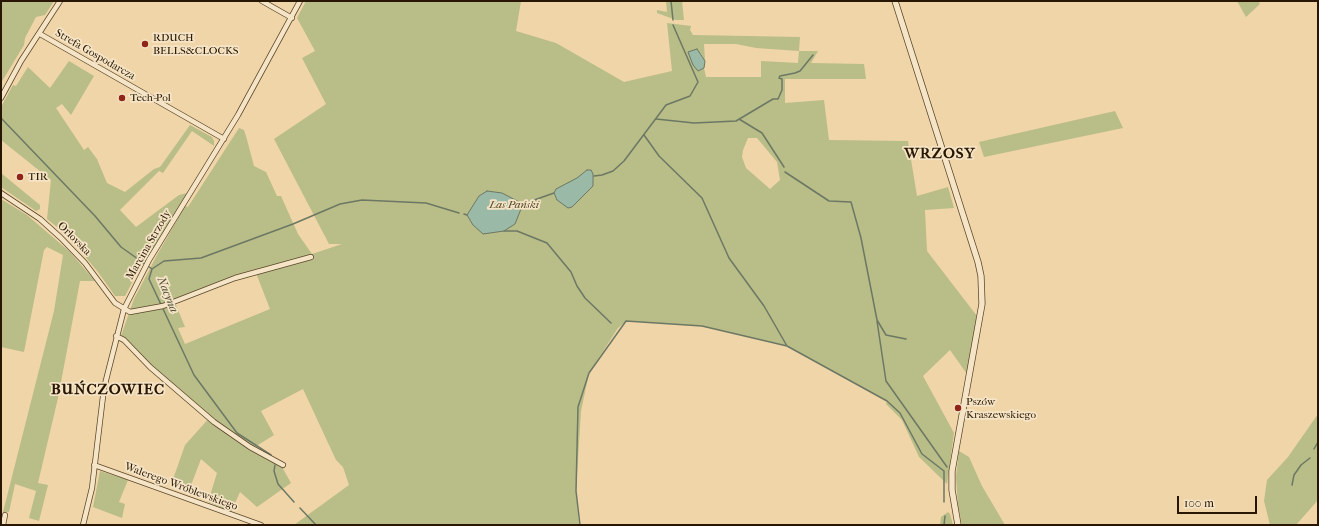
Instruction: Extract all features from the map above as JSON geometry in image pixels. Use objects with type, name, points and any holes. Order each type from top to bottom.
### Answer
[{"type":"street","name":"Strefa Gospodarcza","points":[[1,98],[21,61],[40,34],[60,1]]},
{"type":"street","points":[[262,1],[292,18]]},
{"type":"street","name":"Marcina Strzody","points":[[83,525],[92,488],[104,388],[116,336],[124,310],[148,260],[224,139],[300,1]]},
{"type":"street","points":[[895,1],[978,262],[980,276],[982,304],[952,471],[952,490],[958,525]]},
{"type":"street","name":"Strefa Gospodarcza","points":[[40,34],[224,139]]},
{"type":"street","name":"Orlovska","points":[[1,193],[40,219],[62,238],[85,262],[115,303],[124,310]]},
{"type":"street","points":[[124,310],[130,312],[161,306],[235,278],[311,257]]},
{"type":"street","points":[[116,336],[124,340],[150,367],[214,422],[250,447],[283,465]]},
{"type":"street","name":"Walerego Wróblewskiego","points":[[94,465],[261,525]]},
{"type":"street","points":[[3,525],[5,515]]},
{"type":"green space","points":[[1,1],[54,1],[45,15],[36,17],[25,38],[24,45],[1,83]]},
{"type":"green space","name":"Las Pański","points":[[306,1],[521,1],[516,31],[556,43],[624,82],[672,71],[667,23],[691,26],[690,30],[693,35],[800,37],[799,51],[818,51],[811,63],[864,64],[866,79],[785,79],[785,103],[824,100],[829,140],[908,141],[917,196],[948,187],[954,208],[925,210],[927,251],[977,316],[967,374],[950,350],[923,376],[954,433],[947,484],[919,457],[902,420],[886,404],[887,401],[787,346],[702,326],[626,321],[618,328],[589,373],[581,411],[576,491],[579,525],[294,525],[349,485],[343,467],[336,460],[303,389],[261,411],[274,435],[250,450],[282,467],[291,483],[257,507],[240,492],[231,512],[208,502],[217,473],[201,459],[188,493],[171,485],[185,445],[211,416],[149,363],[121,336],[134,299],[157,255],[185,206],[188,207],[239,128],[244,130],[254,166],[266,172],[277,196],[281,196],[298,234],[312,254],[342,244],[329,244],[274,139],[326,104],[302,58],[315,51],[297,18]],"holes":[[[704,44],[736,44],[756,48],[799,51],[798,63],[761,61],[761,77],[706,77],[704,68],[698,71],[701,54],[705,61]],[[748,138],[757,138],[777,162],[780,180],[770,189],[746,168],[742,157]],[[256,273],[270,309],[185,344],[178,328],[185,327],[174,300]]]},
{"type":"green space","points":[[666,1],[682,1],[684,20],[676,20],[657,13],[657,10],[667,12]]},
{"type":"green space","points":[[1237,1],[1258,1],[1260,4],[1246,17]]},
{"type":"green space","points":[[69,61],[94,76],[71,115],[62,104],[56,108],[84,150],[88,147],[97,159],[107,183],[125,192],[154,169],[160,167],[190,125],[212,137],[214,141],[214,146],[192,131],[163,173],[159,171],[120,210],[136,227],[179,195],[191,192],[137,273],[125,296],[115,296],[98,272],[67,235],[47,219],[51,180],[1,140],[1,107],[13,85],[16,86],[28,67],[50,88]]},
{"type":"green space","points":[[1115,111],[1123,128],[984,157],[979,142]]},
{"type":"green space","points":[[1,173],[40,205],[40,209],[36,211],[1,187]]},
{"type":"green space","points":[[1,199],[27,215],[70,252],[95,281],[80,281],[58,398],[38,483],[48,485],[39,521],[29,518],[36,491],[15,484],[9,512],[3,512],[54,311],[63,255],[47,247],[44,250],[24,352],[1,347]]},
{"type":"green space","points":[[1318,414],[1318,500],[1296,525],[1270,525],[1264,501],[1267,480],[1288,457]]},
{"type":"green space","points":[[959,451],[969,457],[982,486],[1005,525],[962,525],[958,505],[956,477]]},
{"type":"green space","points":[[100,471],[128,480],[119,502],[125,504],[122,518],[93,507]]},
{"type":"green space","points":[[948,512],[953,525],[940,525],[941,517]]},
{"type":"shaded area","points":[[697,49],[705,61],[704,68],[698,71],[693,65],[688,52]]},
{"type":"shaded area","points":[[587,170],[591,170],[593,174],[593,186],[572,207],[568,208],[557,200],[554,193],[556,189],[577,178]]},
{"type":"shaded area","points":[[487,191],[502,193],[523,204],[515,224],[504,231],[483,234],[473,225],[467,215],[479,196]]},
{"type":"waterway","points":[[671,1],[673,20]]},
{"type":"waterway","points":[[594,176],[613,171],[624,161],[666,105],[690,96],[698,82],[673,25]]},
{"type":"waterway","points":[[656,119],[694,123],[736,121],[773,99],[778,99],[782,90],[782,79],[779,78],[780,76],[800,71],[813,55]]},
{"type":"waterway","name":"Nacyna","points":[[1,118],[95,216],[121,247],[152,269]]},
{"type":"waterway","points":[[739,119],[762,133],[784,167]]},
{"type":"waterway","points":[[644,135],[659,156],[702,198],[729,258],[764,306],[787,346]]},
{"type":"waterway","points":[[785,172],[829,201],[851,202],[861,238],[877,320],[886,335],[906,339]]},
{"type":"waterway","points":[[523,204],[554,193]]},
{"type":"waterway","points":[[152,269],[164,261],[201,258],[293,224],[340,204],[362,200],[426,203],[459,213]]},
{"type":"waterway","points":[[504,231],[517,231],[547,243],[571,272],[577,286],[585,298],[611,323]]},
{"type":"waterway","name":"Nacyna","points":[[152,269],[149,279],[194,375],[237,433],[271,455]]},
{"type":"waterway","points":[[580,525],[576,491],[578,407],[589,373],[626,321],[702,326],[787,346],[887,401],[900,413],[922,454],[944,471],[944,502]]},
{"type":"waterway","points":[[877,321],[886,381],[947,467]]},
{"type":"waterway","points":[[1314,449],[1318,442]]},
{"type":"waterway","points":[[1292,485],[1294,475],[1301,465],[1310,458]]},
{"type":"waterway","name":"Nacyna","points":[[275,465],[274,471],[278,484],[294,502]]},
{"type":"waterway","name":"Nacyna","points":[[300,508],[316,525]]},
{"type":"waterway","points":[[944,525],[945,516]]},
{"type":"place","name":"RDUCH BELLS&CLOCKS","points":[[145,44]]},
{"type":"place","name":"Tech-Pol","points":[[122,98]]},
{"type":"place","name":"TIR","points":[[20,177]]},
{"type":"place","name":"Pszów Kraszewskiego","points":[[958,408]]},
{"type":"district","name":"WRZOSY","points":[[940,154]]},
{"type":"district","name":"BUŃCZOWIEC","points":[[108,390]]}]
